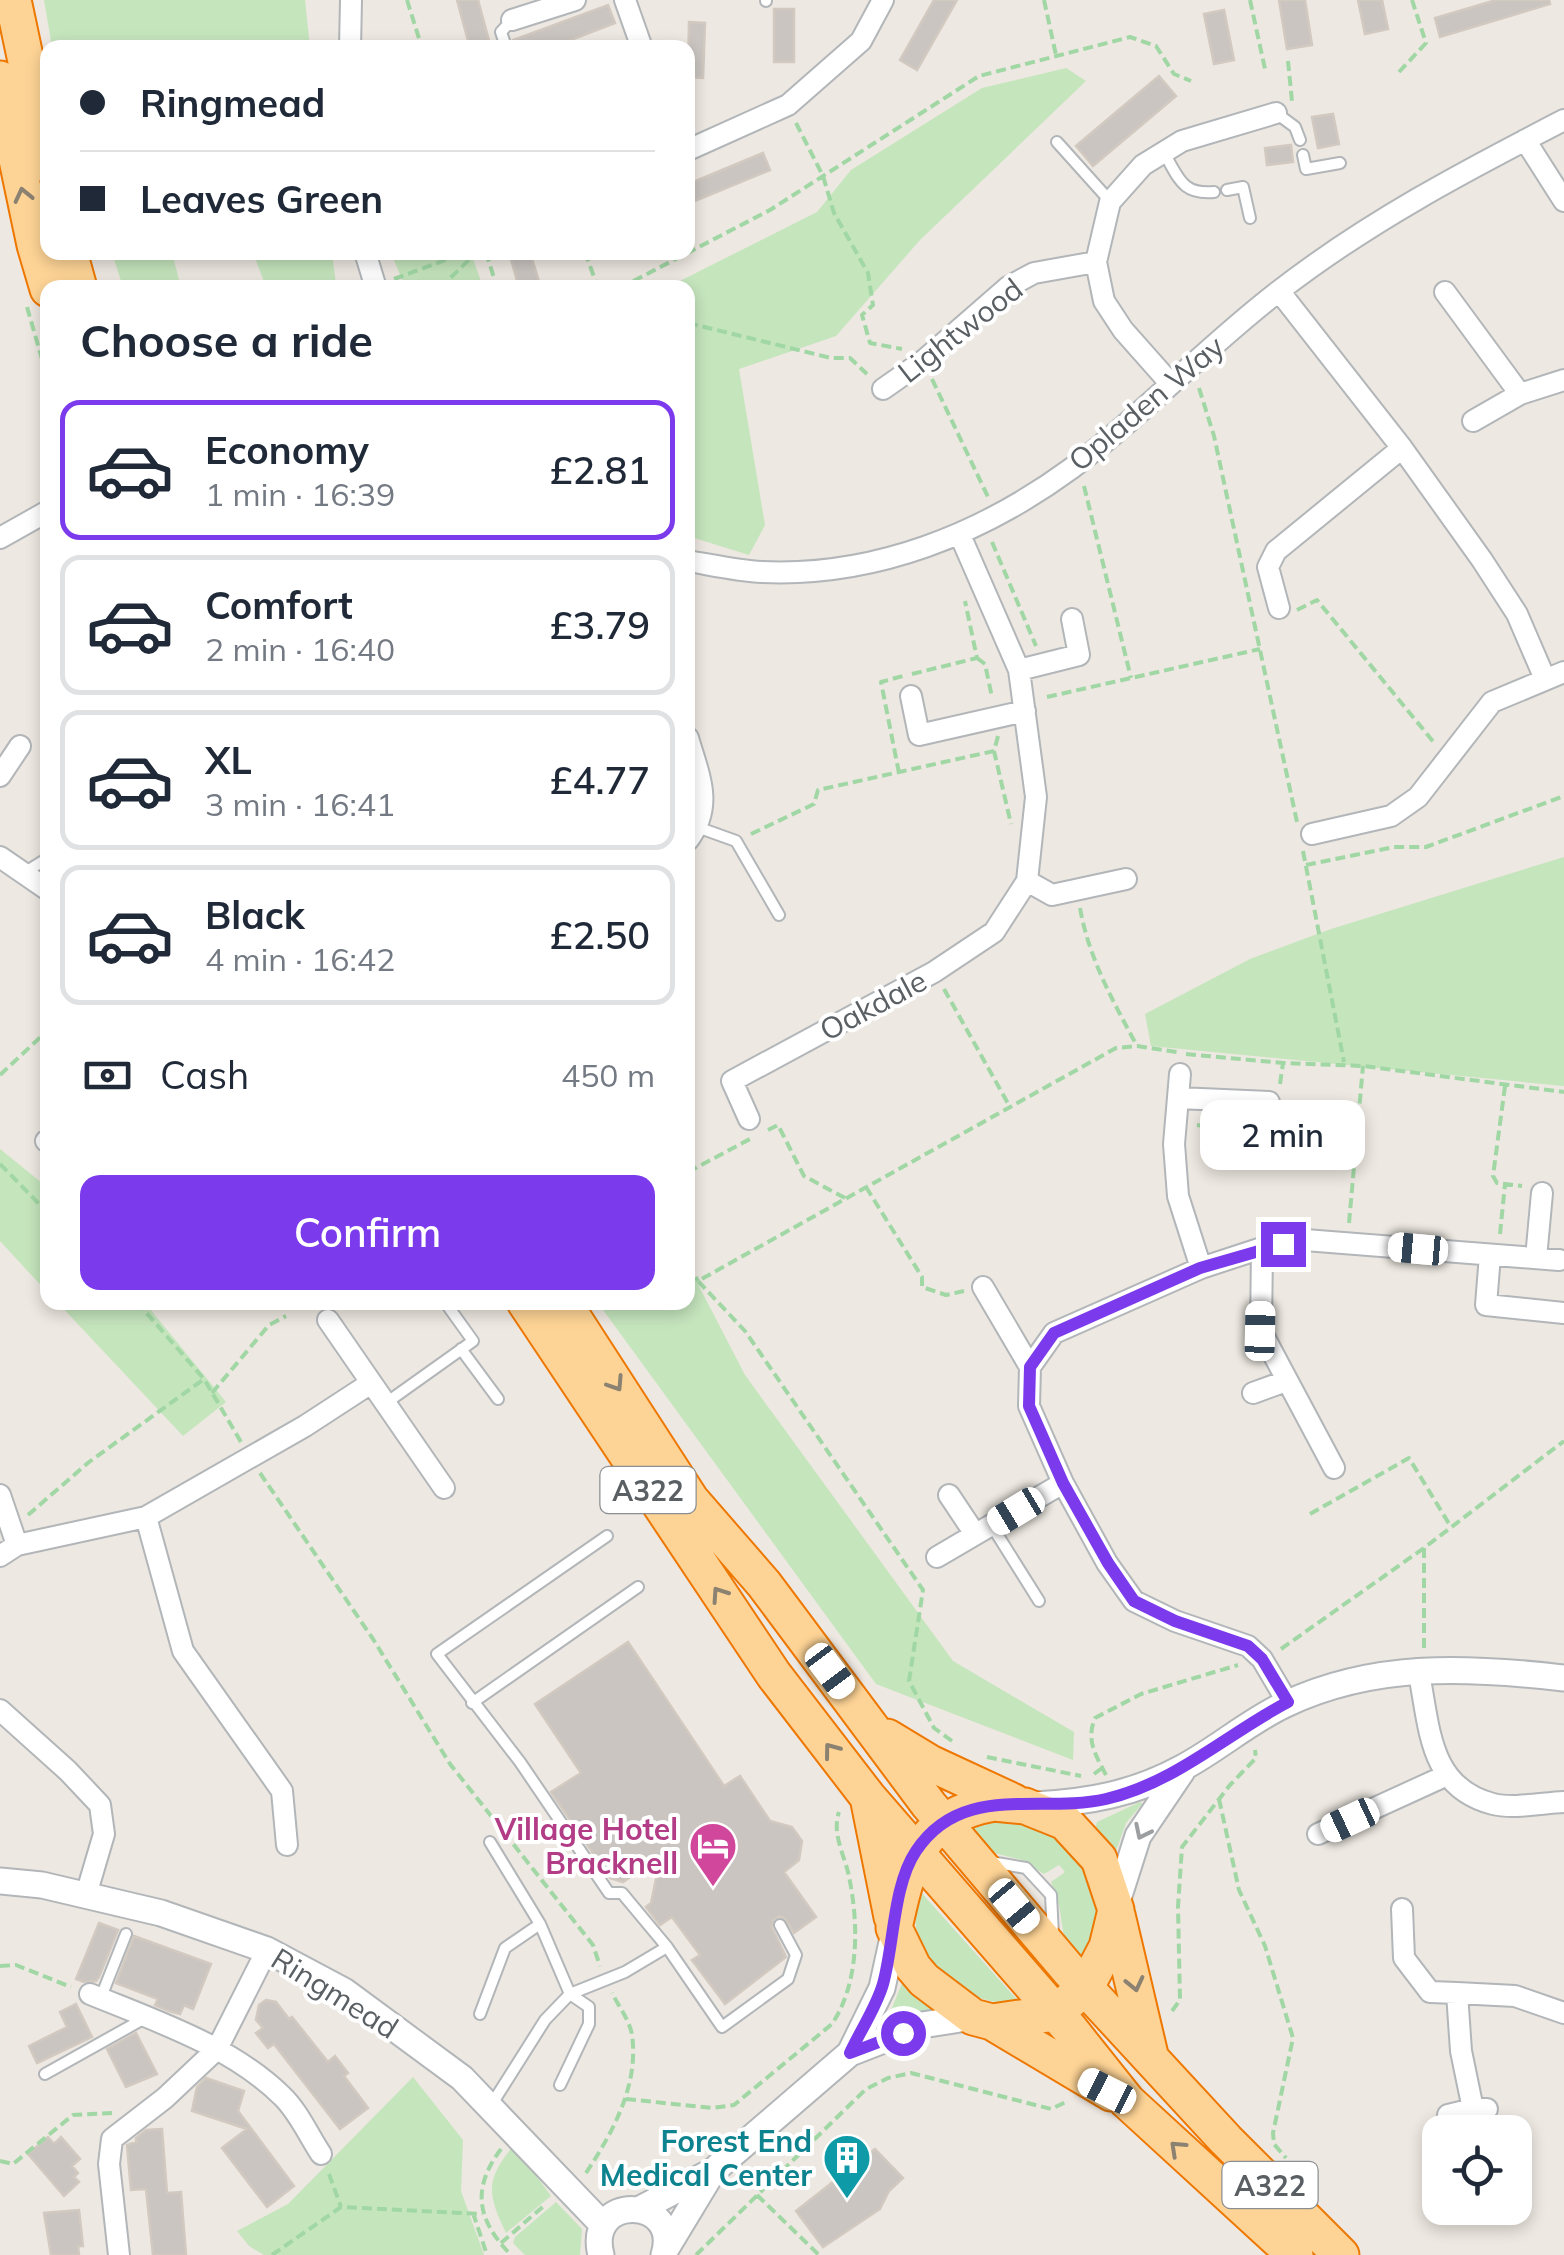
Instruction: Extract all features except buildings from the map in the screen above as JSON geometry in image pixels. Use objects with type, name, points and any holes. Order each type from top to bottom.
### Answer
[{"type":"highway","points":[[14,0],[40,126]]},
{"type":"highway","points":[[0,79],[40,260]]},
{"type":"highway","name":"A322","points":[[530,1310],[774,1675],[854,1805],[894,1931]]},
{"type":"highway","name":"A322","points":[[568,1310],[691,1500],[764,1584],[945,1824],[1054,1953],[1151,2059],[1342,2255]]},
{"type":"highway","name":"A322","points":[[874,1729],[930,1763],[1021,1805]]},
{"type":"highway","name":"A322","points":[[854,1805],[914,1853],[1127,2102],[1296,2255]]},
{"type":"highway","points":[[1021,1805],[1066,1822],[1099,1859],[1116,1908],[1107,1947],[1086,1986],[1054,2013],[982,2019],[924,1980],[912,1967],[894,1931],[904,1883],[914,1853],[945,1824],[970,1808],[1021,1805]]},
{"type":"highway","name":"A322","points":[[1116,1908],[1151,2059]]},
{"type":"highway","name":"A322","points":[[982,2019],[1127,2102]]},
{"type":"street","points":[[350,40],[352,0]]},
{"type":"street","points":[[512,20],[575,0]]},
{"type":"street","points":[[626,0],[639,40]]},
{"type":"street","points":[[695,147],[788,106],[861,41],[883,0]]},
{"type":"street","points":[[1170,384],[1123,330],[1104,301],[1096,262],[1110,202],[1143,166],[1182,141],[1276,114]]},
{"type":"street","name":"Opladen Way","points":[[695,562],[762,572],[834,570],[903,555],[960,535],[1072,468],[1279,291],[1358,235],[1448,178],[1564,120]]},
{"type":"street","points":[[1525,140],[1564,201]]},
{"type":"street","name":"Lightwood","points":[[884,390],[1008,288],[1034,274],[1096,262]]},
{"type":"street","points":[[1279,291],[1402,448],[1518,614],[1554,675],[1492,702],[1418,797],[1391,816],[1312,834]]},
{"type":"street","points":[[1446,292],[1520,394]]},
{"type":"street","points":[[1473,421],[1520,394],[1564,380]]},
{"type":"street","points":[[1285,610],[1268,566],[1276,551],[1402,448]]},
{"type":"street","points":[[0,538],[40,516]]},
{"type":"street","name":"Oakdale","points":[[749,1119],[732,1082],[934,972],[994,932],[1028,880],[1036,797],[1019,670],[960,535]]},
{"type":"street","points":[[1019,670],[1079,655],[1072,619]]},
{"type":"street","points":[[911,696],[919,735],[1024,711]]},
{"type":"street","points":[[0,776],[20,746]]},
{"type":"street","points":[[695,762],[704,794],[695,823]]},
{"type":"street","points":[[0,858],[40,885]]},
{"type":"street","points":[[1028,880],[1052,894],[1126,879]]},
{"type":"street","points":[[1180,1074],[1174,1144],[1178,1196],[1200,1268]]},
{"type":"street","points":[[1178,1098],[1269,1102]]},
{"type":"street","points":[[1533,1190],[1536,1258]]},
{"type":"street","points":[[1030,1367],[1054,1333],[1200,1268],[1262,1248],[1304,1240],[1559,1260]]},
{"type":"street","points":[[1262,1248],[1260,1331],[1334,1468]]},
{"type":"street","points":[[1494,1255],[1486,1305],[1564,1313]]},
{"type":"street","points":[[983,1287],[1030,1367],[1029,1406],[1063,1483],[1134,1601],[1175,1621],[1248,1646],[1262,1659],[1288,1702]]},
{"type":"street","points":[[328,1320],[444,1488]]},
{"type":"street","points":[[1253,1393],[1286,1381]]},
{"type":"street","points":[[0,1495],[9,1551],[146,1517],[305,1426],[370,1383]]},
{"type":"street","points":[[936,1557],[1063,1483]]},
{"type":"street","points":[[949,1495],[984,1530]]},
{"type":"street","points":[[146,1517],[183,1651],[282,1791],[287,1845]]},
{"type":"street","points":[[1421,1661],[1438,1760],[1445,1776],[1460,1790],[1495,1804],[1564,1802]]},
{"type":"street","points":[[1021,1805],[1108,1798],[1184,1767],[1288,1702],[1353,1678],[1421,1661],[1564,1678]]},
{"type":"street","points":[[0,1710],[100,1805],[104,1834],[86,1895]]},
{"type":"street","points":[[1116,1908],[1138,1836],[1184,1767]]},
{"type":"street","points":[[1318,1834],[1445,1776]]},
{"type":"street","name":"Ringmead","points":[[0,1881],[42,1885],[161,1913],[267,1950],[344,1992],[462,2078],[603,2225]]},
{"type":"street","points":[[1402,1908],[1404,1958],[1430,1992],[1515,1996],[1564,2013]]},
{"type":"street","points":[[850,2053],[882,1988],[894,1931]]},
{"type":"street","points":[[124,2243],[108,2164],[112,2139],[217,2050],[267,1950]]},
{"type":"street","points":[[1453,2115],[1480,2109],[1461,2052],[1457,1993]]},
{"type":"street","points":[[96,1996],[217,2050],[252,2071],[286,2099],[321,2154]]},
{"type":"street","points":[[601,2255],[598,2241],[603,2225],[621,2210],[640,2209],[714,2171],[850,2053],[922,2025],[982,2019]]},
{"type":"street","points":[[666,2251],[714,2171]]},
{"type":"street","points":[[640,2209],[660,2222],[666,2233],[666,2251]]},
{"type":"lane","points":[[504,40],[502,32],[512,20]]},
{"type":"lane","points":[[1276,114],[1295,128],[1300,140]]},
{"type":"lane","points":[[1057,142],[1110,202]]},
{"type":"lane","points":[[1164,152],[1184,186],[1198,194],[1243,187],[1250,218]]},
{"type":"lane","points":[[1303,155],[1306,169],[1340,164]]},
{"type":"lane","points":[[695,834],[736,841],[779,916]]},
{"type":"lane","points":[[23,874],[40,863]]},
{"type":"lane","points":[[385,1404],[473,1341],[451,1310]]},
{"type":"lane","points":[[461,1349],[498,1399]]},
{"type":"lane","points":[[984,1530],[1039,1601]]},
{"type":"lane","points":[[607,1536],[436,1654],[520,1762],[608,1893],[622,1893],[667,1947],[722,2027],[788,1979],[796,1956],[780,1925]]},
{"type":"lane","points":[[472,1703],[638,1586]]},
{"type":"lane","points":[[490,1842],[540,1924],[570,1994],[589,2008],[589,2024],[560,2085]]},
{"type":"lane","points":[[480,2014],[506,1948],[540,1924]]},
{"type":"lane","points":[[96,1996],[126,1934]]},
{"type":"lane","points":[[490,2108],[545,2020],[570,1994],[667,1947]]},
{"type":"lane","points":[[45,2074],[146,2018]]},
{"type":"path","points":[[407,0],[420,40]]},
{"type":"path","points":[[1044,0],[1056,56]]},
{"type":"path","points":[[1250,0],[1264,70]]},
{"type":"path","points":[[1400,72],[1426,43],[1412,0]]},
{"type":"path","points":[[695,249],[770,210],[979,76],[1130,36],[1156,46],[1174,74],[1191,81]]},
{"type":"path","points":[[1276,114],[1293,104],[1288,61]]},
{"type":"path","points":[[788,106],[823,176],[834,213],[868,274],[873,304],[862,315],[870,343],[900,348],[923,361],[997,516]]},
{"type":"path","points":[[393,280],[446,260]]},
{"type":"path","points":[[448,280],[470,260]]},
{"type":"path","points":[[635,280],[674,260]]},
{"type":"path","points":[[695,325],[831,358],[850,358],[884,390]]},
{"type":"path","points":[[1192,364],[1214,436],[1306,865],[1344,1064]]},
{"type":"path","points":[[1082,481],[1131,678]]},
{"type":"path","points":[[992,542],[1038,651]]},
{"type":"path","points":[[1285,610],[1317,600],[1448,760]]},
{"type":"path","points":[[965,602],[997,719],[999,731],[994,751],[1010,823]]},
{"type":"path","points":[[1047,697],[1260,649]]},
{"type":"path","points":[[899,772],[880,682],[978,658]]},
{"type":"path","points":[[736,841],[814,804],[818,790],[994,751]]},
{"type":"path","points":[[1306,865],[1394,847],[1426,847],[1564,796]]},
{"type":"path","points":[[1080,908],[1086,941],[1098,973],[1137,1046]]},
{"type":"path","points":[[934,972],[1010,1107]]},
{"type":"path","points":[[0,1074],[40,1037]]},
{"type":"path","points":[[698,1281],[1116,1048],[1137,1046],[1283,1063],[1344,1064],[1564,1092]]},
{"type":"path","points":[[1347,1243],[1363,1066]]},
{"type":"path","points":[[1505,1086],[1493,1176],[1497,1184],[1533,1190]]},
{"type":"path","points":[[1197,1125],[1273,1136]]},
{"type":"path","points":[[695,1168],[778,1126],[804,1176],[845,1198]]},
{"type":"path","points":[[0,1164],[40,1204]]},
{"type":"path","points":[[1494,1255],[1505,1184]]},
{"type":"path","points":[[866,1187],[922,1278],[922,1287],[946,1295],[983,1287]]},
{"type":"path","points":[[695,1276],[745,1331],[923,1590],[908,1681],[934,1728],[958,1745]]},
{"type":"path","points":[[144,1310],[204,1379],[244,1447]]},
{"type":"path","points":[[212,1393],[270,1325],[286,1316]]},
{"type":"path","points":[[28,1514],[89,1462],[204,1379]]},
{"type":"path","points":[[1273,1655],[1452,1528],[1564,1441]]},
{"type":"path","points":[[1310,1514],[1410,1458],[1452,1528]]},
{"type":"path","points":[[257,1469],[373,1638],[450,1764],[593,1945],[605,1980],[632,2032],[631,2066],[625,2099],[608,2138],[585,2174]]},
{"type":"path","points":[[1421,1661],[1424,1548]]},
{"type":"path","points":[[1106,1776],[1091,1746],[1089,1732],[1095,1718],[1141,1694],[1248,1662]]},
{"type":"path","points":[[1172,2011],[1180,2000],[1178,1906],[1182,1848],[1256,1758],[1252,1722]]},
{"type":"path","points":[[971,1754],[1089,1778],[1102,1768]]},
{"type":"path","points":[[1219,1799],[1240,1890],[1264,1946],[1294,2038],[1273,2132],[1274,2144],[1286,2158]]},
{"type":"path","points":[[625,2099],[712,2108],[734,2105],[832,2024],[852,1983],[854,1947],[849,1876],[835,1823],[854,1805]]},
{"type":"path","points":[[0,1966],[16,1965],[96,1996]]},
{"type":"path","points":[[696,2255],[866,2089],[888,2078],[912,2073],[1051,2109],[1068,2101]]},
{"type":"path","points":[[0,2160],[13,2164],[73,2115],[144,2111]]},
{"type":"path","points":[[511,2255],[482,2214],[481,2189],[486,2169],[513,2132]]},
{"type":"path","points":[[321,2154],[341,2207]]},
{"type":"path","points":[[757,2195],[819,2255]]},
{"type":"path","points":[[500,2244],[546,2204]]},
{"type":"path","points":[[272,2255],[341,2207],[482,2214]]},
{"type":"path","points":[[474,2213],[487,2255]]},
{"type":"green space","points":[[44,0],[305,0],[309,40],[51,40]]},
{"type":"green space","points":[[1066,68],[1086,81],[920,240],[836,336],[739,369],[765,525],[749,555],[695,538],[695,280],[682,280],[817,212],[851,170],[982,88]]},
{"type":"green space","points":[[114,260],[174,260],[179,280],[121,280]]},
{"type":"green space","points":[[256,260],[333,260],[335,280],[263,280]]},
{"type":"green space","points":[[394,260],[473,260],[481,280],[402,280]]},
{"type":"green space","points":[[1564,857],[1564,1086],[1151,1046],[1145,1014],[1250,959],[1331,929]]},
{"type":"green space","points":[[0,1149],[40,1181],[40,1284],[0,1241]]},
{"type":"green space","points":[[695,1279],[745,1375],[953,1661],[1074,1732],[1073,1760],[876,1684],[603,1310],[695,1310]]},
{"type":"green space","points":[[65,1310],[151,1310],[226,1402],[183,1436]]},
{"type":"green space","points":[[1140,1802],[1126,1823],[1115,1854],[1095,1829],[1097,1822]]},
{"type":"green space","points":[[992,1820],[1037,1824],[1084,1857],[1100,1903],[1087,1961],[1064,1937],[1051,1882],[1065,1872],[1059,1865],[1044,1874],[1022,1860],[990,1852],[971,1828]]},
{"type":"green space","points":[[918,1889],[1021,2004],[969,1994],[940,1975],[929,1962],[916,1928]]},
{"type":"green space","points":[[904,1978],[931,2004],[930,2010],[876,2028],[892,2008]]},
{"type":"green space","points":[[413,2077],[463,2140],[461,2191],[484,2255],[264,2255],[249,2246],[237,2231],[288,2204]]},
{"type":"green space","points":[[514,2145],[551,2196],[506,2233],[492,2187],[498,2168]]},
{"type":"green space","points":[[556,2202],[582,2229],[580,2255],[525,2255],[513,2243],[515,2237]]},
{"type":"place","name":"Village Hotel Bracknell","points":[[713,1888]]},
{"type":"place","name":"Forest End Medical Center","points":[[847,2200]]},
{"type":"route","points":[[903,2033],[850,2053],[882,1988],[904,1883],[914,1853],[928,1837],[970,1808],[1087,1802],[1150,1784],[1288,1702],[1262,1659],[1248,1646],[1175,1621],[1134,1601],[1063,1483],[1029,1406],[1030,1367],[1054,1333],[1200,1268],[1283,1244]]}]
